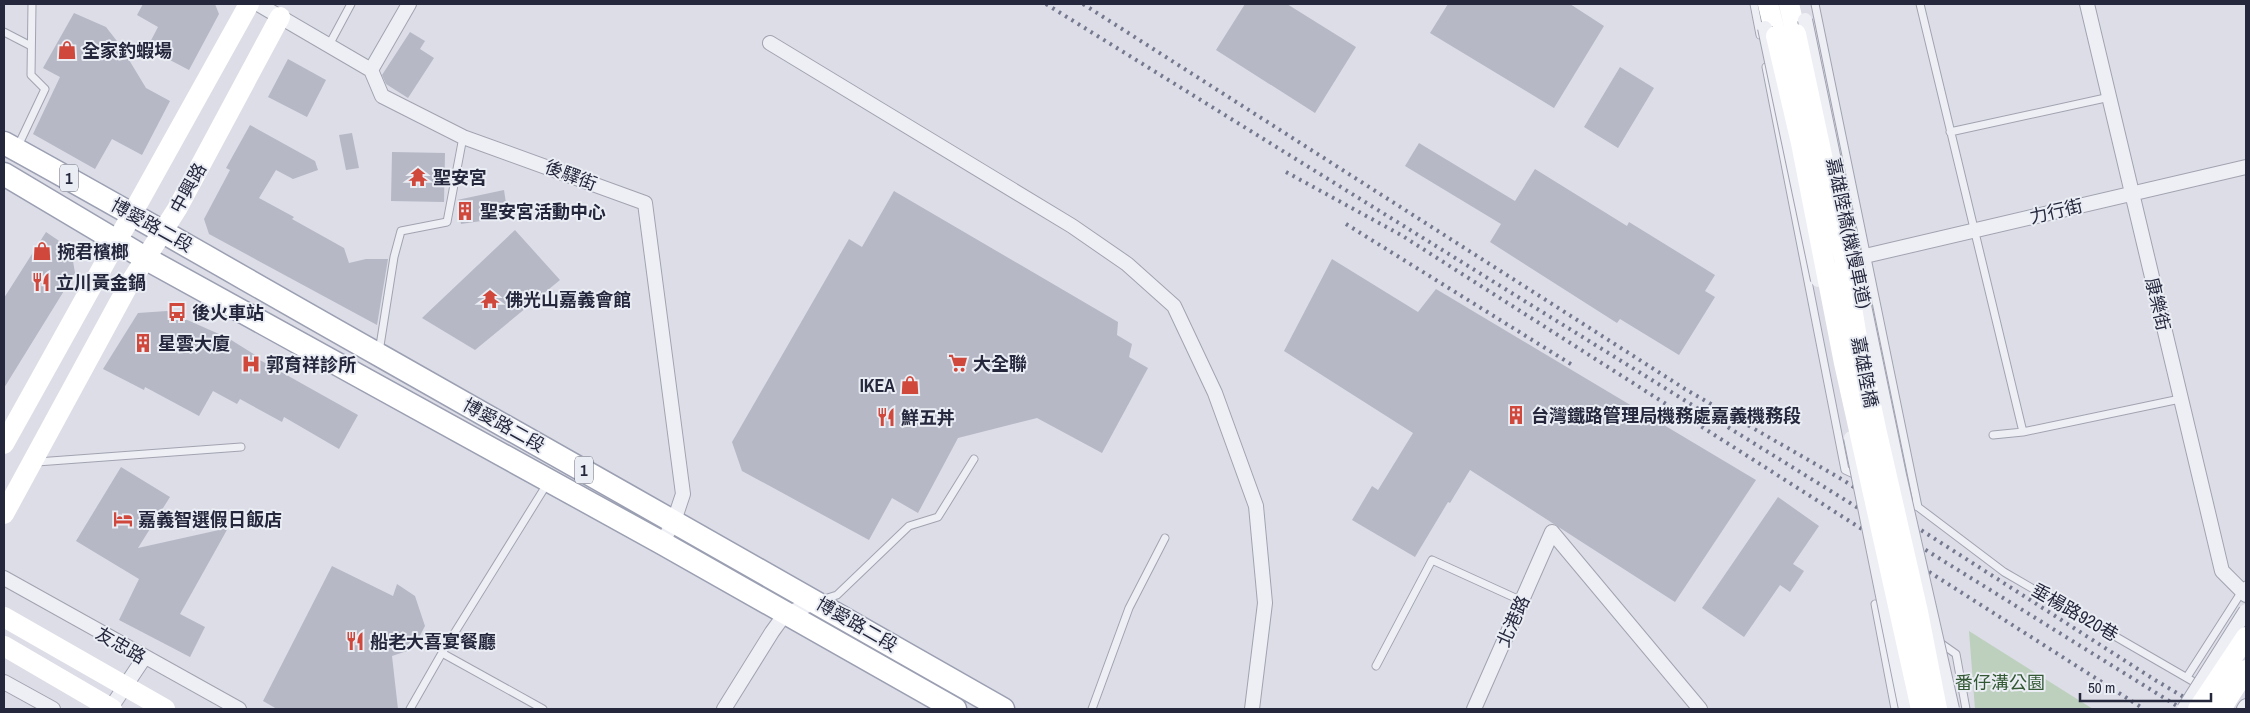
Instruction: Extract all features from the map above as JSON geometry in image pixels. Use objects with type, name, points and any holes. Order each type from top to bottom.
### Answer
[{"type":"main road","name":"博愛路二段","points":[[10,146],[1003,709]]},
{"type":"main road","name":"博愛路二段","points":[[5,177],[145,258],[662,543],[955,709]]},
{"type":"street","name":"中興路","points":[[4,444],[249,4]]},
{"type":"street","points":[[258,4],[372,70],[409,4]]},
{"type":"street","points":[[1767,4],[1786,30]]},
{"type":"street","points":[[1789,4],[1786,30],[1906,709]]},
{"type":"street","points":[[1786,30],[1794,4]]},
{"type":"street","name":"康樂街","points":[[2087,4],[2222,570],[2245,591]]},
{"type":"street","name":"中興路","points":[[4,514],[145,258],[164,232],[280,17]]},
{"type":"street","name":"嘉雄陸橋","points":[[1786,30],[1805,161],[1844,363],[1921,709]]},
{"type":"street","name":"嘉雄陸橋","points":[[1786,30],[1844,258],[1873,415],[1918,612],[1937,709]]},
{"type":"street","name":"嘉雄陸橋(機慢車道)","points":[[1786,30],[1900,476],[1952,709]]},
{"type":"street","points":[[770,43],[1072,226],[1127,264],[1174,306],[1215,393],[1256,506],[1265,604],[1252,709]]},
{"type":"street","name":"後驛街","points":[[372,70],[382,96],[463,137],[645,203],[683,494],[674,521],[662,543]]},
{"type":"street","name":"力行街","points":[[1865,256],[2246,167]]},
{"type":"street","name":"北港路","points":[[1474,709],[1552,532],[1700,709]]},
{"type":"street","name":"友忠路","points":[[4,578],[144,658],[239,709]]},
{"type":"street","points":[[724,709],[785,614],[817,602]]},
{"type":"street","points":[[2184,709],[2246,611]]},
{"type":"street","name":"友忠路","points":[[4,617],[125,688],[165,709]]},
{"type":"street","points":[[2198,709],[2246,637]]},
{"type":"street","points":[[4,646],[111,709],[144,658]]},
{"type":"street","points":[[2246,670],[2230,706],[2246,706]]},
{"type":"street","points":[[4,682],[53,709]]},
{"type":"lane","points":[[10,146],[45,89],[31,75],[32,4]]},
{"type":"lane","points":[[329,45],[351,4]]},
{"type":"lane","name":"垂楊路920巷","points":[[1754,4],[1845,470],[1918,507],[2004,572],[2187,677],[2230,706]]},
{"type":"lane","points":[[1814,4],[1918,507]]},
{"type":"lane","points":[[1920,4],[2023,432]]},
{"type":"lane","points":[[4,32],[31,46]]},
{"type":"lane","points":[[1950,132],[2110,96]]},
{"type":"lane","points":[[379,355],[394,256],[401,231],[447,222],[463,137]]},
{"type":"lane","points":[[1993,435],[2023,432],[2180,399]]},
{"type":"lane","points":[[32,462],[241,447]]},
{"type":"lane","points":[[817,602],[837,595],[909,526],[938,517],[974,459]]},
{"type":"lane","points":[[410,709],[442,652],[548,481]]},
{"type":"lane","points":[[1092,709],[1129,608],[1165,538]]},
{"type":"lane","points":[[1376,666],[1432,560],[1522,601]]},
{"type":"lane","points":[[2187,677],[2245,591]]},
{"type":"lane","points":[[1894,709],[1875,604],[1956,654],[1966,709]]},
{"type":"lane","points":[[442,652],[543,709]]},
{"type":"green space","name":"番仔溝公園","points":[[1969,631],[2093,709],[1975,709]]},
{"type":"building","points":[[143,4],[215,4],[219,14],[189,70],[147,48],[158,27],[137,15]]},
{"type":"building","points":[[1245,4],[1287,4],[1356,47],[1315,113],[1216,50]]},
{"type":"building","points":[[1448,4],[1570,4],[1604,26],[1554,108],[1430,33]]},
{"type":"building","points":[[74,13],[106,27],[120,45],[146,88],[170,101],[142,155],[112,139],[95,169],[33,134],[60,77],[43,68]]},
{"type":"building","points":[[410,32],[425,41],[420,49],[434,58],[408,98],[386,84],[382,75]]},
{"type":"building","points":[[288,59],[326,80],[307,117],[268,97]]},
{"type":"building","points":[[1620,67],[1654,88],[1618,148],[1584,127]]},
{"type":"building","points":[[250,125],[315,161],[318,170],[293,179],[276,170],[259,198],[344,248],[349,263],[366,259],[388,259],[377,325],[209,234],[204,219],[230,170],[226,168]]},
{"type":"building","points":[[352,133],[359,168],[346,170],[339,135]]},
{"type":"building","points":[[1419,143],[1515,201],[1535,169],[1627,226],[1629,222],[1715,275],[1705,291],[1715,297],[1679,355],[1620,319],[1617,323],[1490,242],[1501,224],[1405,166]]},
{"type":"building","name":"聖安宮","points":[[392,152],[445,153],[444,202],[391,201]]},
{"type":"building","points":[[504,190],[508,217],[461,224],[457,200]]},
{"type":"building","name":"大全聯","points":[[894,191],[1118,322],[1117,335],[1132,344],[1129,357],[1148,368],[1102,453],[1037,418],[958,438],[918,513],[892,498],[869,540],[742,471],[732,442],[849,239],[862,247]]},
{"type":"building","name":"佛光山嘉義會館","points":[[515,230],[560,280],[475,350],[422,318]]},
{"type":"building","points":[[46,232],[71,249],[75,273],[4,388],[4,298]]},
{"type":"building","name":"台灣鐵路管理局機務處嘉義機務段","points":[[1332,259],[1418,312],[1436,289],[1756,480],[1675,602],[1470,470],[1415,557],[1352,520],[1372,486],[1378,490],[1413,433],[1284,351]]},
{"type":"building","points":[[167,311],[228,338],[257,356],[258,359],[358,415],[339,449],[284,417],[282,422],[240,399],[237,404],[213,391],[199,416],[145,387],[144,390],[103,369],[138,313]]},
{"type":"building","points":[[121,467],[170,497],[138,548],[228,528],[180,614],[205,627],[190,657],[119,620],[139,579],[76,541]]},
{"type":"building","points":[[1778,497],[1819,526],[1793,564],[1804,571],[1790,592],[1780,585],[1744,637],[1702,608]]},
{"type":"building","name":"船老大喜宴餐廳","points":[[332,566],[393,596],[397,584],[415,596],[425,626],[413,649],[392,656],[398,709],[277,709],[263,701]]},
{"type":"railway","points":[[1046,4],[2182,709]]},
{"type":"railway","points":[[1083,4],[1685,389],[1843,480],[2155,680],[2204,709]]},
{"type":"railway","points":[[1286,172],[1401,235],[2144,709]]},
{"type":"railway","points":[[1346,224],[1574,366]]},
{"type":"place","name":"全家釣蝦場","points":[[67,50]]},
{"type":"place","name":"聖安宮","points":[[418,177]]},
{"type":"place","name":"聖安宮活動中心","points":[[465,211]]},
{"type":"place","name":"捥君檳榔","points":[[42,251]]},
{"type":"place","name":"立川黃金鍋","points":[[41,282]]},
{"type":"place","name":"佛光山嘉義會館","points":[[490,299]]},
{"type":"place","name":"後火車站","points":[[177,312]]},
{"type":"place","name":"星雲大廈","points":[[143,343]]},
{"type":"place","name":"大全聯","points":[[958,363]]},
{"type":"place","name":"郭育祥診所","points":[[251,364]]},
{"type":"place","name":"IKEA","points":[[910,385]]},
{"type":"place","name":"台灣鐵路管理局機務處嘉義機務段","points":[[1516,415]]},
{"type":"place","name":"鮮五丼","points":[[886,417]]},
{"type":"place","name":"嘉義智選假日飯店","points":[[123,519]]},
{"type":"place","name":"船老大喜宴餐廳","points":[[355,641]]}]
